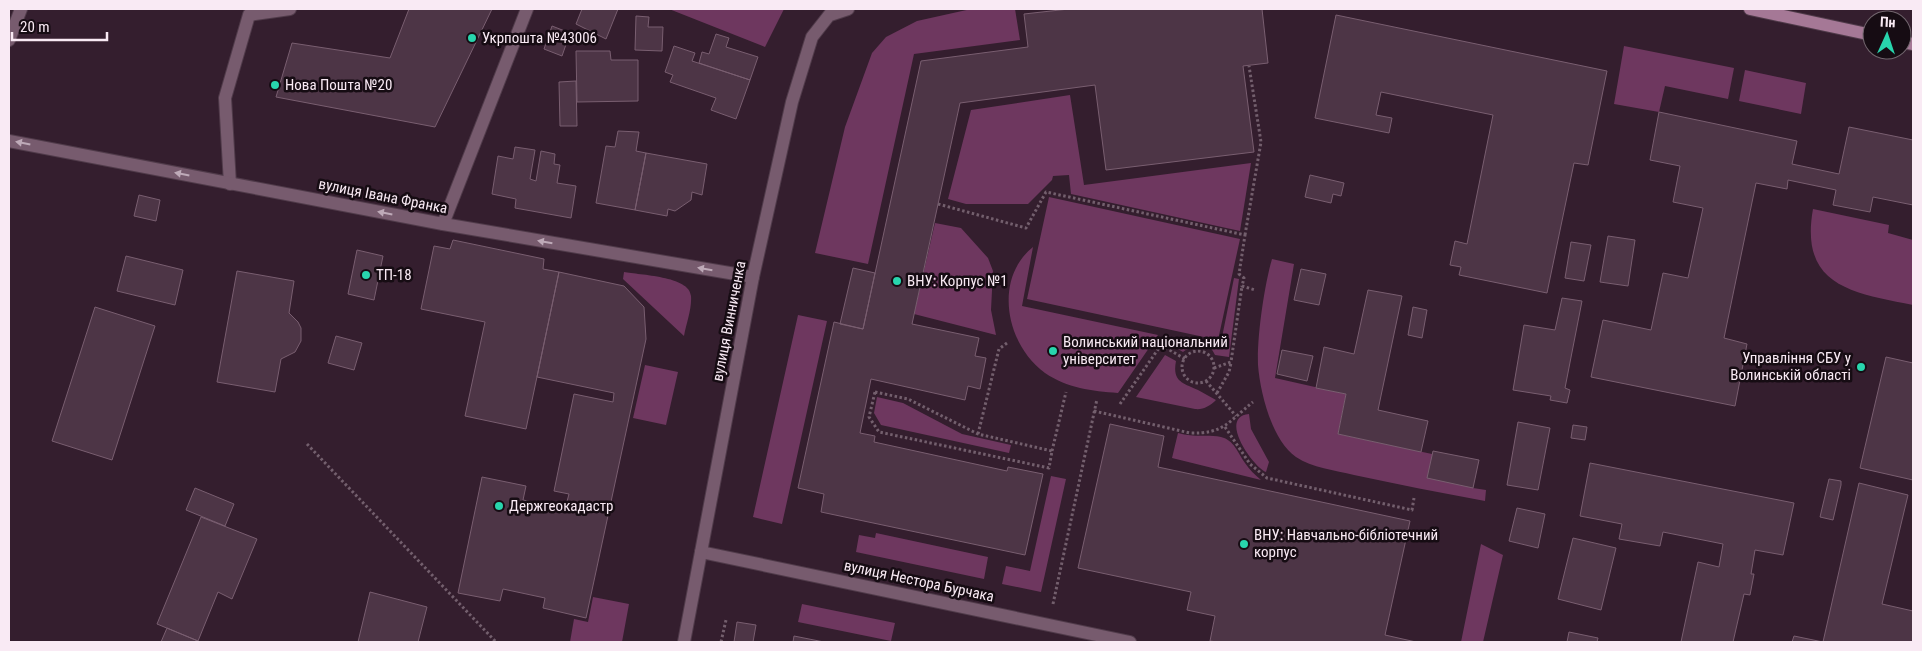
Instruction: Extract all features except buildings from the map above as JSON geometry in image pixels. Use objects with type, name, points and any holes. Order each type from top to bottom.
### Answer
[{"type":"main road","points":[[1750,9],[1862,33]]},
{"type":"street","points":[[9,40],[21,9]]},
{"type":"street","points":[[230,184],[225,98],[249,15],[290,9]]},
{"type":"street","points":[[442,224],[527,9]]},
{"type":"street","points":[[832,12],[848,9]]},
{"type":"street","name":"вулиця Винниченка","points":[[684,642],[753,277],[792,102],[812,37],[832,12]]},
{"type":"street","name":"вулиця Івана Франка","points":[[9,140],[442,224],[753,277]]},
{"type":"street","name":"вулиця Нестора Бурчака","points":[[701,552],[1130,642]]},
{"type":"path","points":[[1217,393],[1229,372],[1231,362],[1244,278],[1239,274],[1261,142],[1249,66]]},
{"type":"path","points":[[938,204],[1026,228],[1046,192],[1245,235]]},
{"type":"path","points":[[1242,286],[1256,290]]},
{"type":"path","points":[[1120,404],[1168,334]]},
{"type":"path","points":[[978,434],[999,349],[1007,343]]},
{"type":"path","points":[[1161,345],[1185,359]]},
{"type":"path","points":[[1193,352],[1203,353],[1211,359],[1214,368],[1213,373],[1206,381],[1196,383],[1187,379],[1182,369],[1185,359],[1193,352]]},
{"type":"path","points":[[1214,368],[1231,362]]},
{"type":"path","points":[[1206,381],[1236,416]]},
{"type":"path","points":[[1052,452],[978,434],[908,399],[874,392],[869,417],[879,432],[1049,468],[1066,392]]},
{"type":"path","points":[[1048,624],[1097,399]]},
{"type":"path","points":[[1094,410],[1190,432],[1214,432],[1225,427],[1253,402]]},
{"type":"path","points":[[1225,427],[1250,464],[1266,478],[1412,510],[1414,498]]},
{"type":"path","points":[[307,444],[496,642]]},
{"type":"path","points":[[722,642],[726,620]]},
{"type":"shaded area","points":[[669,9],[784,9],[765,47]]},
{"type":"shaded area","points":[[971,9],[1015,9],[1020,40],[914,54],[868,264],[815,253],[845,127],[872,53],[886,37],[917,21]]},
{"type":"shaded area","points":[[1624,46],[1734,68],[1728,99],[1665,86],[1659,112],[1614,104]]},
{"type":"shaded area","points":[[1745,70],[1806,83],[1801,114],[1739,101]]},
{"type":"shaded area","points":[[1070,95],[1084,185],[1251,163],[1240,231],[1071,194],[1069,175],[1053,176],[1052,180],[1028,204],[966,204],[948,199],[971,110]]},
{"type":"shaded area","points":[[1049,197],[1240,239],[1218,340],[1027,299]]},
{"type":"shaded area","points":[[1813,209],[1889,225],[1888,233],[1913,240],[1913,305],[1852,290],[1836,282],[1823,270],[1814,255],[1811,235]]},
{"type":"shaded area","points":[[935,223],[961,228],[988,258],[993,271],[991,310],[996,335],[914,314]]},
{"type":"shaded area","points":[[1033,247],[1022,306],[1158,335],[1118,393],[1080,388],[1053,378],[1032,361],[1021,346],[1009,312],[1009,294],[1013,276],[1020,260]]},
{"type":"shaded area","points":[[1272,259],[1294,264],[1275,378],[1346,394],[1338,434],[1432,454],[1473,488],[1486,490],[1485,501],[1324,468],[1302,461],[1288,450],[1280,440],[1269,415],[1261,389],[1258,365],[1262,312]]},
{"type":"shaded area","points":[[624,272],[673,280],[688,289],[691,296],[691,306],[684,336],[623,279]]},
{"type":"shaded area","points":[[1234,278],[1239,279],[1229,357],[1215,355],[1206,344],[1220,347]]},
{"type":"shaded area","points":[[798,315],[827,321],[782,524],[753,517]]},
{"type":"shaded area","points":[[1176,339],[1204,344],[1196,345],[1183,352],[1171,345]]},
{"type":"shaded area","points":[[1165,355],[1176,361],[1177,378],[1180,381],[1216,400],[1206,407],[1195,409],[1136,397]]},
{"type":"shaded area","points":[[645,365],[678,372],[666,425],[633,418]]},
{"type":"shaded area","points":[[877,397],[903,403],[962,434],[1011,445],[1009,453],[881,425],[874,413]]},
{"type":"shaded area","points":[[1249,414],[1251,429],[1269,462],[1266,472],[1247,453],[1237,433],[1236,424],[1240,417]]},
{"type":"shaded area","points":[[1178,433],[1216,436],[1229,441],[1248,467],[1261,480],[1172,458]]},
{"type":"shaded area","points":[[1051,476],[1066,479],[1041,592],[1002,584],[1006,566],[1030,571]]},
{"type":"shaded area","points":[[876,533],[988,557],[984,579],[856,552],[859,535],[875,538]]},
{"type":"shaded area","points":[[1481,544],[1503,555],[1483,642],[1461,642]]},
{"type":"shaded area","points":[[593,597],[629,604],[622,642],[570,642],[574,619],[588,622]]},
{"type":"shaded area","points":[[802,604],[895,623],[891,641],[798,622]]},
{"type":"place","name":"Укрпошта №43006","points":[[472,38]]},
{"type":"place","name":"Нова Пошта №20","points":[[275,85]]},
{"type":"place","name":"ТП-18","points":[[366,275]]},
{"type":"place","name":"ВНУ: Корпус №1","points":[[897,281]]},
{"type":"place","name":"Волинський національний університет","points":[[1053,351]]},
{"type":"place","name":"Управління СБУ у Волинській області","points":[[1861,367]]},
{"type":"place","name":"Держгеокадастр","points":[[499,506]]},
{"type":"place","name":"ВНУ: Навчально-бібліотечний корпус","points":[[1244,544]]}]
